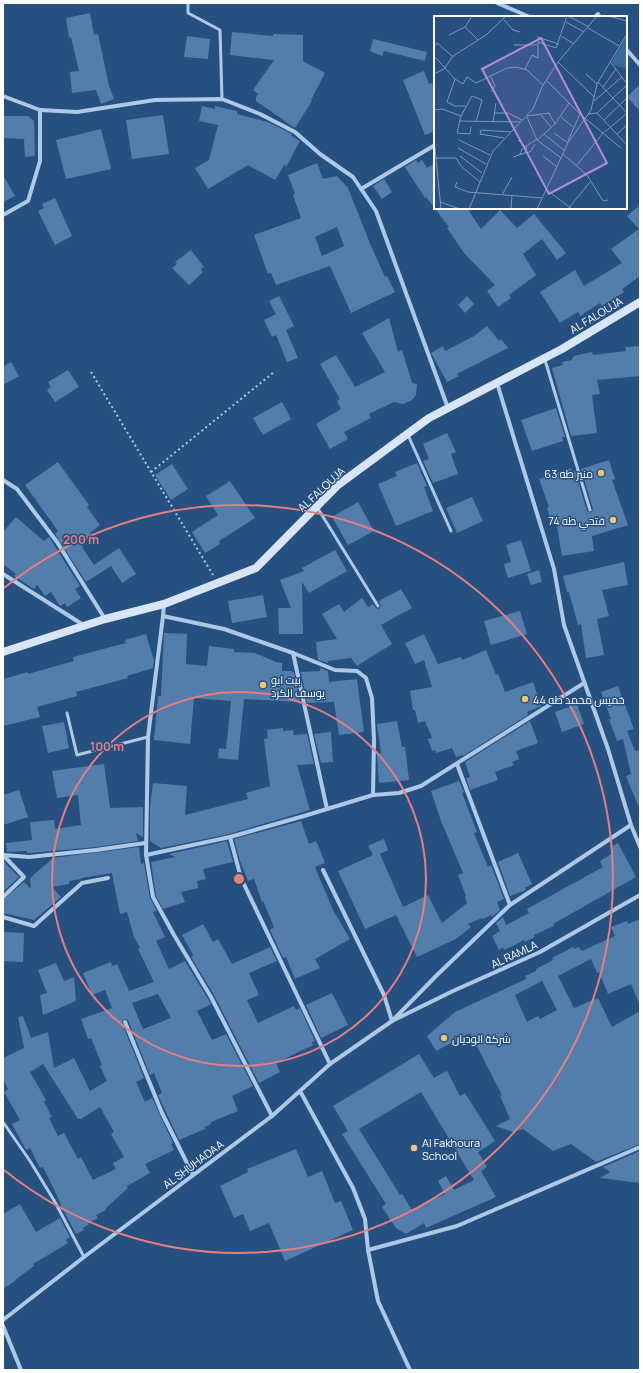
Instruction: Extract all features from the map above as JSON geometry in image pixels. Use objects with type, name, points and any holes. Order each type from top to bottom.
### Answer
[{"type":"main road","name":"AL FALOUJA","points":[[3,652],[105,619],[164,604],[256,568],[338,485],[429,418],[544,358],[640,302]]},
{"type":"street","points":[[497,3],[528,16]]},
{"type":"street","points":[[627,50],[640,65]]},
{"type":"street","points":[[3,96],[40,110],[77,112],[155,100],[222,100],[260,114],[295,132],[320,154],[353,177],[376,211],[448,408]]},
{"type":"street","points":[[3,215],[28,201],[40,161],[40,110]]},
{"type":"street","points":[[361,189],[434,146]]},
{"type":"street","points":[[497,382],[554,570],[564,625],[608,749],[631,825],[640,847]]},
{"type":"street","points":[[3,480],[17,489],[57,542],[105,619]]},
{"type":"street","points":[[3,574],[85,626]]},
{"type":"street","points":[[164,604],[148,737],[145,843],[153,897],[211,997],[272,1116]]},
{"type":"street","points":[[163,616],[224,630],[293,653],[335,670],[357,671],[366,678],[372,698],[374,795]]},
{"type":"street","points":[[293,653],[327,809]]},
{"type":"street","points":[[146,855],[230,837],[374,795],[399,794],[421,786],[584,683]]},
{"type":"street","points":[[457,764],[510,905]]},
{"type":"street","points":[[323,870],[384,995],[392,1021],[437,975],[510,905],[631,825]]},
{"type":"street","points":[[230,837],[241,878],[330,1064]]},
{"type":"street","points":[[3,855],[29,857],[145,843]]},
{"type":"street","points":[[3,855],[24,877],[3,897]]},
{"type":"street","points":[[3,917],[34,926],[82,883],[108,878]]},
{"type":"street","name":"AL RAMLA","points":[[392,1021],[453,991],[540,952],[640,894]]},
{"type":"street","name":"AL SHUHADAA","points":[[3,1320],[84,1257],[272,1116],[330,1064],[392,1021]]},
{"type":"street","points":[[125,1022],[162,1113],[193,1175]]},
{"type":"street","points":[[300,1091],[353,1188],[365,1219],[368,1250],[378,1302],[410,1370]]},
{"type":"street","points":[[368,1250],[457,1226],[640,1147]]},
{"type":"street","points":[[3,1326],[21,1370]]},
{"type":"lane","points":[[188,3],[188,13],[220,30],[222,100]]},
{"type":"lane","points":[[544,358],[590,510]]},
{"type":"lane","points":[[408,434],[451,531]]},
{"type":"lane","points":[[317,507],[378,606]]},
{"type":"lane","points":[[67,713],[77,755],[148,737]]},
{"type":"lane","points":[[3,1122],[30,1161],[55,1202],[84,1257]]},
{"type":"path","points":[[91,372],[217,583]]},
{"type":"path","points":[[151,472],[273,373]]},
{"type":"building","points":[[90,13],[94,35],[98,34],[109,86],[114,99],[101,104],[96,90],[72,93],[70,72],[79,71],[71,37],[69,38],[66,18]]},
{"type":"building","points":[[232,32],[273,36],[273,34],[303,35],[303,61],[325,73],[311,100],[312,101],[295,128],[256,101],[258,94],[253,90],[274,60],[230,55]]},
{"type":"building","points":[[187,36],[210,39],[208,59],[184,57]]},
{"type":"building","points":[[373,39],[427,52],[425,61],[384,51],[382,56],[370,51]]},
{"type":"building","points":[[424,71],[429,84],[432,83],[434,88],[434,131],[425,135],[403,80]]},
{"type":"building","points":[[640,84],[640,111],[627,97]]},
{"type":"building","points":[[202,106],[215,109],[215,106],[237,111],[237,114],[268,122],[292,134],[291,136],[300,141],[286,167],[285,164],[275,180],[248,165],[208,189],[195,168],[209,160],[218,125],[199,121]]},
{"type":"building","points":[[163,115],[169,154],[132,159],[126,120]]},
{"type":"building","points":[[3,116],[28,116],[34,121],[35,156],[25,157],[24,139],[3,138]]},
{"type":"building","points":[[101,129],[111,169],[66,179],[56,140]]},
{"type":"building","points":[[416,160],[418,163],[422,160],[427,168],[434,164],[434,207],[426,197],[425,198],[405,167]]},
{"type":"building","points":[[317,163],[323,179],[337,176],[348,188],[385,277],[387,276],[395,292],[351,313],[330,266],[276,285],[271,273],[268,274],[254,235],[301,218],[293,195],[295,194],[288,175]],"holes":[[[337,227],[344,246],[322,256],[315,237]]]},
{"type":"building","points":[[3,175],[15,196],[3,202]]},
{"type":"building","points":[[384,179],[392,192],[382,199],[373,186]]},
{"type":"building","points":[[55,198],[72,236],[55,245],[38,211],[44,208],[42,204]]},
{"type":"building","points":[[640,205],[640,276],[622,289],[624,292],[602,306],[600,303],[580,316],[578,312],[560,323],[540,292],[575,270],[584,286],[622,263],[611,249],[639,229],[627,216]]},
{"type":"building","points":[[435,209],[468,209],[481,229],[500,210],[517,228],[534,214],[566,253],[557,260],[542,239],[523,254],[536,275],[509,295],[511,298],[498,307],[487,291],[495,285],[464,253],[447,228],[449,227]]},
{"type":"building","points":[[191,250],[204,267],[201,269],[203,272],[189,285],[172,268],[177,264],[175,262]]},
{"type":"building","points":[[279,296],[294,326],[286,330],[298,358],[287,362],[276,335],[272,337],[264,320],[276,314],[269,301]]},
{"type":"building","points":[[467,296],[474,304],[465,313],[458,305]]},
{"type":"building","points":[[389,318],[398,352],[402,350],[412,383],[417,384],[416,395],[412,400],[403,404],[394,402],[369,414],[371,418],[344,432],[348,439],[330,449],[316,424],[341,409],[337,401],[340,399],[320,364],[336,355],[355,387],[385,372],[362,333]]},
{"type":"building","points":[[487,326],[499,341],[501,339],[508,348],[457,374],[459,376],[447,382],[431,353],[443,346],[445,351],[474,336]]},
{"type":"building","points":[[640,346],[640,376],[597,380],[600,394],[592,395],[597,433],[571,436],[552,368],[563,365],[562,362],[572,360],[574,356],[592,352],[593,355],[626,351],[625,347]]},
{"type":"building","points":[[11,362],[19,376],[3,385],[3,367]]},
{"type":"building","points":[[68,370],[79,387],[55,402],[47,390],[51,387],[48,382]]},
{"type":"building","points":[[282,402],[291,419],[263,435],[253,418]]},
{"type":"building","points":[[556,408],[565,437],[562,437],[563,441],[532,451],[521,420]]},
{"type":"building","points":[[447,433],[456,452],[451,454],[458,474],[433,483],[423,461],[429,459],[423,444]]},
{"type":"building","points":[[609,460],[615,479],[612,480],[628,525],[592,536],[594,551],[562,556],[556,521],[552,523],[547,508],[549,507],[539,479],[571,468],[572,472],[575,471],[587,511],[590,513],[593,509],[581,469]]},
{"type":"building","points":[[58,462],[89,505],[87,507],[100,525],[91,532],[82,547],[94,565],[119,548],[136,574],[122,583],[111,566],[86,582],[55,534],[58,531],[25,485]]},
{"type":"building","points":[[417,463],[427,486],[424,487],[433,511],[396,526],[378,484],[397,476],[395,472]]},
{"type":"building","points":[[172,464],[188,489],[171,500],[155,475]]},
{"type":"building","points":[[230,481],[255,518],[219,541],[220,544],[205,553],[192,532],[218,515],[206,496]]},
{"type":"building","points":[[472,497],[483,521],[457,533],[446,508]]},
{"type":"building","points":[[358,502],[374,531],[348,545],[332,517]]},
{"type":"building","points":[[16,517],[44,541],[49,537],[80,586],[75,589],[81,598],[67,607],[65,603],[60,606],[51,592],[45,596],[37,585],[34,589],[14,576],[16,574],[3,564],[3,532]]},
{"type":"building","points":[[521,540],[531,571],[508,578],[504,564],[511,562],[506,545]]},
{"type":"building","points":[[335,550],[347,571],[309,593],[302,582],[303,634],[279,634],[278,608],[291,608],[280,580],[304,571],[302,568]]},
{"type":"building","points":[[624,562],[628,585],[602,590],[609,616],[597,619],[604,655],[586,658],[581,624],[578,625],[563,576]]},
{"type":"building","points":[[539,570],[542,582],[531,585],[527,574]]},
{"type":"building","points":[[401,589],[412,608],[381,625],[392,644],[357,666],[351,658],[328,661],[328,663],[318,660],[316,642],[337,639],[322,614],[339,604],[344,612],[362,598],[368,607],[373,604],[379,609],[381,606],[379,601]]},
{"type":"building","points":[[263,595],[267,617],[232,623],[228,601]]},
{"type":"building","points":[[520,611],[527,634],[491,645],[484,621]]},
{"type":"building","points":[[164,633],[187,634],[186,664],[207,666],[209,646],[234,649],[234,652],[255,653],[282,663],[282,671],[294,672],[300,702],[244,699],[238,760],[218,758],[219,748],[226,749],[231,701],[194,698],[190,744],[154,740],[158,696],[161,696]]},
{"type":"building","points":[[146,634],[154,661],[153,668],[127,676],[128,678],[76,692],[77,696],[37,707],[40,717],[3,726],[3,679],[28,672],[28,674],[74,661],[73,657],[126,643],[125,640]]},
{"type":"building","points":[[424,634],[438,664],[461,657],[462,660],[486,650],[505,692],[533,682],[541,706],[527,712],[528,715],[463,756],[456,757],[452,748],[436,753],[435,750],[432,751],[428,739],[432,738],[425,721],[418,723],[415,710],[413,710],[410,691],[432,687],[424,660],[415,664],[405,643]]},
{"type":"building","points":[[320,668],[328,671],[329,682],[357,679],[364,732],[339,735],[334,702],[307,703],[301,672],[320,671]]},
{"type":"building","points":[[618,686],[634,729],[627,731],[635,751],[640,750],[640,810],[626,776],[631,774],[623,739],[617,741],[601,692]]},
{"type":"building","points":[[577,704],[584,724],[562,732],[555,712]]},
{"type":"building","points":[[397,721],[402,747],[405,747],[409,780],[379,783],[377,754],[381,753],[377,724]]},
{"type":"building","points":[[530,721],[538,743],[516,751],[519,759],[512,762],[514,765],[495,772],[498,780],[470,790],[466,778],[470,777],[465,762]]},
{"type":"building","points":[[64,722],[69,748],[48,753],[42,726]]},
{"type":"building","points":[[283,728],[283,731],[293,730],[294,735],[307,734],[314,764],[297,765],[310,810],[229,834],[161,848],[150,841],[150,807],[153,783],[187,786],[185,815],[248,799],[246,793],[270,786],[264,739],[268,738],[267,730]]},
{"type":"building","points":[[331,732],[333,762],[321,763],[314,734]]},
{"type":"building","points":[[104,764],[110,808],[143,807],[143,837],[136,833],[138,841],[96,847],[29,853],[27,853],[27,851],[7,852],[6,843],[32,840],[30,822],[54,820],[55,829],[81,825],[78,795],[57,798],[52,771]]},
{"type":"building","points":[[459,781],[477,832],[474,833],[488,867],[491,865],[504,899],[497,902],[500,910],[492,917],[492,915],[468,924],[471,927],[456,939],[417,957],[396,915],[365,929],[338,871],[373,855],[368,846],[384,839],[388,850],[380,854],[403,907],[428,895],[442,923],[467,903],[458,875],[463,873],[441,821],[431,791]]},
{"type":"building","points":[[19,790],[28,817],[3,825],[3,795]]},
{"type":"building","points":[[301,821],[309,844],[316,841],[320,850],[325,863],[315,867],[333,910],[350,939],[315,959],[320,968],[295,979],[286,957],[283,958],[270,930],[274,927],[263,901],[262,902],[254,879],[248,881],[240,861],[234,839]]},
{"type":"building","points":[[227,841],[233,862],[203,869],[206,879],[197,881],[198,888],[181,892],[185,902],[163,909],[156,896],[151,862],[175,857],[169,854]]},
{"type":"building","points":[[618,843],[636,877],[553,924],[554,926],[534,935],[535,937],[525,942],[524,940],[504,950],[503,947],[499,950],[492,936],[500,931],[496,923],[503,917],[506,925],[529,913],[527,909],[603,867],[600,861],[613,853],[610,847]]},
{"type":"building","points":[[139,847],[141,864],[144,863],[150,898],[157,911],[153,912],[165,937],[156,941],[169,969],[185,961],[211,1004],[197,1011],[212,1040],[226,1034],[253,1086],[232,1096],[238,1111],[211,1122],[211,1124],[204,1127],[205,1129],[179,1140],[158,1095],[162,1093],[154,1073],[150,1075],[128,1020],[123,1020],[122,1023],[144,1078],[136,1082],[145,1102],[152,1098],[173,1143],[171,1144],[174,1150],[145,1164],[150,1173],[127,1186],[128,1188],[106,1208],[106,1210],[96,1215],[98,1218],[88,1223],[89,1224],[83,1228],[84,1230],[76,1234],[43,1167],[40,1168],[30,1148],[26,1150],[12,1124],[20,1120],[4,1092],[8,1089],[3,1079],[3,1058],[24,1048],[18,1017],[23,1016],[31,1038],[48,1032],[54,1068],[74,1058],[90,1091],[107,1081],[100,1066],[102,1065],[91,1038],[88,1039],[81,1019],[112,1008],[105,990],[92,995],[83,973],[111,962],[112,966],[117,964],[129,991],[154,982],[138,949],[140,948],[134,937],[127,912],[120,914],[112,873],[81,878],[69,881],[69,884],[52,887],[61,897],[34,920],[3,913],[3,900],[24,882],[31,889],[30,878],[53,858]],"holes":[[[158,994],[171,1018],[143,1029],[132,1003]],[[43,1064],[78,1119],[81,1119],[100,1107],[114,1132],[111,1134],[124,1157],[113,1163],[116,1169],[93,1180],[81,1157],[78,1159],[64,1133],[58,1136],[49,1118],[52,1117],[44,1102],[46,1100],[30,1072]]]},
{"type":"building","points":[[518,853],[532,884],[525,888],[526,890],[510,896],[498,862]]},
{"type":"building","points":[[3,861],[19,877],[3,892]]},
{"type":"building","points":[[640,919],[640,1006],[631,984],[608,994],[599,972],[597,973],[591,959],[558,976],[574,1008],[598,998],[612,1027],[640,1011],[640,1144],[596,1162],[571,1144],[553,1151],[523,1129],[513,1132],[496,1126],[510,1119],[500,1096],[502,1095],[470,1033],[436,1051],[427,1036],[455,1012],[526,979],[525,976],[553,960],[552,958],[573,947],[574,949],[579,947],[582,951],[615,936],[611,927],[627,921],[628,924]],"holes":[[[542,981],[557,1010],[540,1019],[538,1016],[527,1022],[515,995]]]},
{"type":"building","points":[[203,924],[213,942],[218,939],[232,964],[270,947],[277,961],[249,973],[259,995],[247,1000],[258,1023],[294,1006],[296,1010],[300,1008],[315,1041],[312,1042],[313,1045],[276,1063],[280,1072],[259,1083],[214,995],[191,957],[193,956],[192,953],[182,935]]},
{"type":"building","points":[[3,932],[24,933],[23,962],[3,961]]},
{"type":"building","points":[[56,963],[64,981],[74,977],[76,1001],[43,1015],[40,995],[47,993],[38,970]]},
{"type":"building","points":[[332,993],[348,1025],[321,1038],[306,1005]]},
{"type":"building","points":[[419,1054],[434,1078],[447,1071],[460,1096],[465,1093],[495,1141],[478,1152],[487,1167],[481,1171],[496,1197],[426,1228],[424,1223],[406,1234],[396,1228],[382,1207],[386,1204],[342,1134],[348,1131],[333,1106]],"holes":[[[421,1092],[474,1180],[454,1190],[446,1176],[438,1181],[445,1194],[412,1210],[402,1194],[400,1195],[359,1129]]]},
{"type":"building","points":[[296,1149],[308,1177],[322,1171],[335,1203],[341,1201],[353,1230],[285,1261],[269,1223],[250,1231],[243,1214],[234,1218],[220,1186],[248,1172],[247,1169]]},
{"type":"building","points":[[640,1151],[640,1183],[600,1178],[610,1172],[603,1167]]},
{"type":"building","points":[[20,1204],[36,1232],[60,1218],[70,1237],[66,1240],[68,1243],[33,1264],[34,1266],[3,1289],[3,1214]]},
{"type":"place","name":"منير طه 63","points":[[601,473]]},
{"type":"place","name":"فتحي طه 74","points":[[613,520]]},
{"type":"place","name":"بيت ابو يوسف الكرد","points":[[263,685]]},
{"type":"place","name":"خميس محمد طه 44","points":[[525,699]]},
{"type":"place","name":"شركة الوديان","points":[[444,1038]]},
{"type":"place","name":"Al Fakhoura School","points":[[414,1148]]}]
